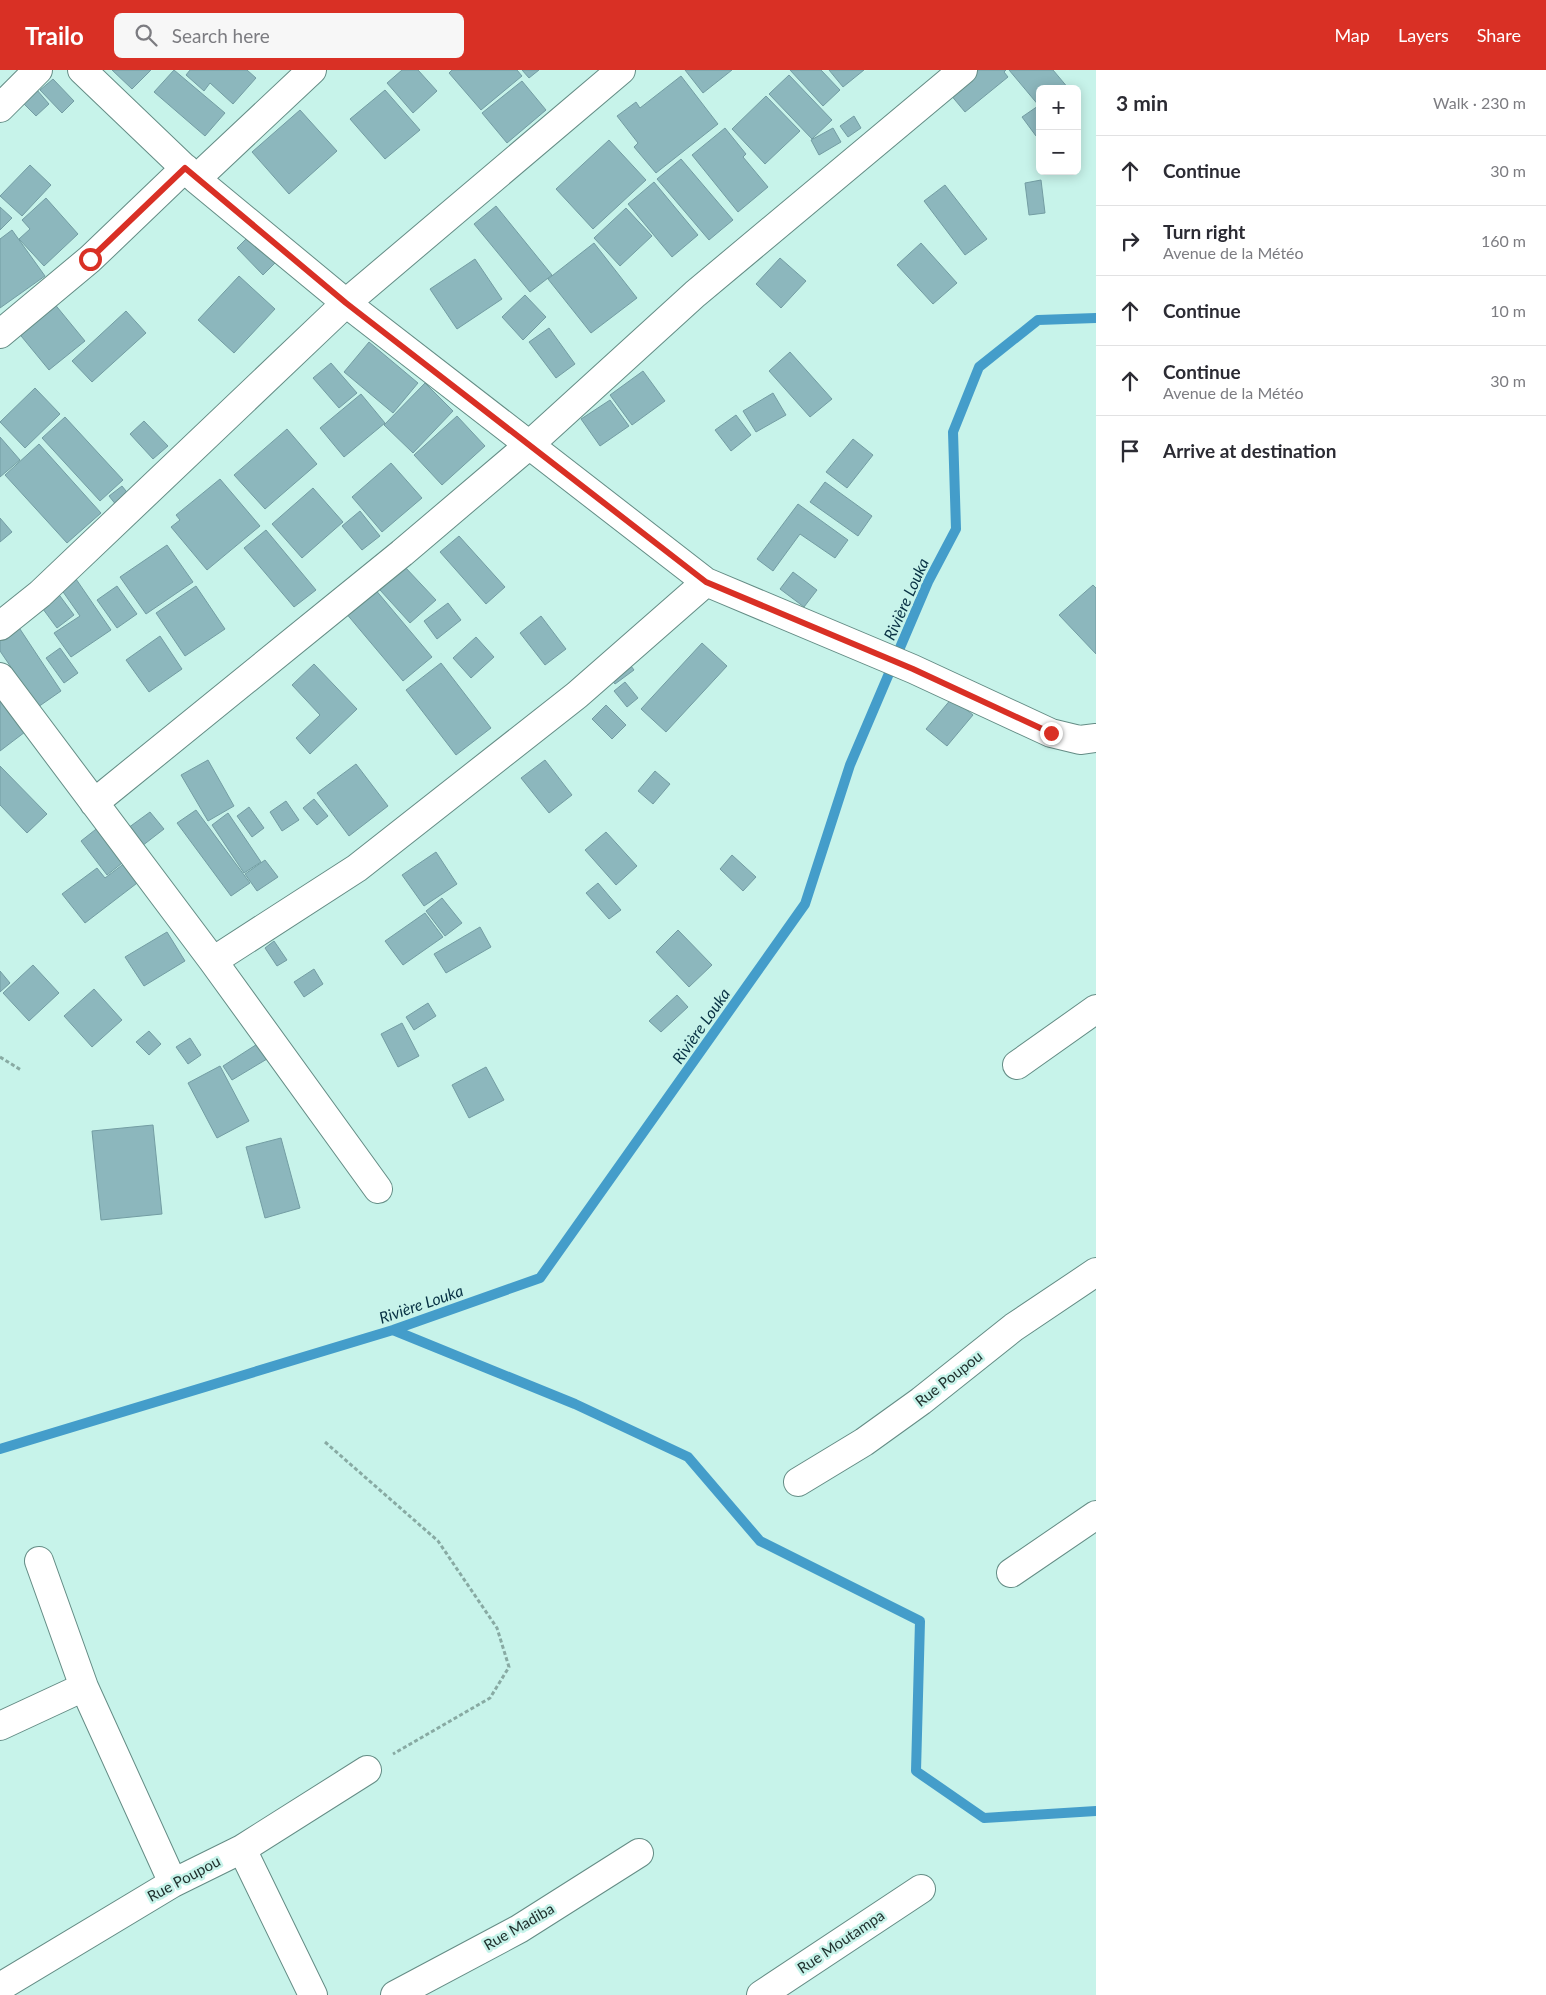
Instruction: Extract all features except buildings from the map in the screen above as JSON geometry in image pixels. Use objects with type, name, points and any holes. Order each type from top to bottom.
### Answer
[{"type":"street","points":[[0,108],[38,70]]},
{"type":"street","points":[[82,70],[191,173],[346,303],[528,446],[616,510],[706,582],[913,669],[1051,733],[1080,740],[1096,738]]},
{"type":"street","points":[[0,334],[312,70]]},
{"type":"street","points":[[0,626],[40,594],[346,303],[621,70]]},
{"type":"street","points":[[94,802],[402,553],[528,446],[695,294],[949,74]]},
{"type":"street","points":[[213,961],[357,868],[577,695],[706,582]]},
{"type":"street","points":[[0,677],[213,961],[378,1189]]},
{"type":"street","points":[[1017,1065],[1096,1009]]},
{"type":"street","name":"Rue Poupou","points":[[798,1482],[864,1442],[921,1401],[1014,1327],[1096,1272]]},
{"type":"street","points":[[1011,1573],[1096,1515]]},
{"type":"street","points":[[39,1561],[84,1687],[173,1883]]},
{"type":"street","points":[[0,1726],[84,1687]]},
{"type":"street","name":"Rue Poupou","points":[[0,1987],[173,1883],[242,1849],[367,1770]]},
{"type":"street","points":[[242,1849],[313,1995]]},
{"type":"street","name":"Rue Madiba","points":[[395,1995],[519,1929],[639,1853]]},
{"type":"street","name":"Rue Moutampa","points":[[762,1995],[921,1889]]},
{"type":"path","points":[[0,1057],[21,1070]]},
{"type":"path","points":[[325,1442],[438,1541],[497,1628],[509,1667],[490,1698],[367,1770]]},
{"type":"waterway","name":"Rivière Louka","points":[[0,1449],[393,1330],[540,1278],[805,904],[850,765],[928,582],[956,529],[953,432],[979,367],[1038,320],[1096,318]]},
{"type":"waterway","points":[[393,1330],[575,1404],[688,1457],[760,1541],[920,1621],[916,1771],[984,1818],[1096,1811]]},
{"type":"route","points":[[90,259],[185,168],[346,303],[528,446],[616,510],[706,582],[913,669],[1051,733]]}]
